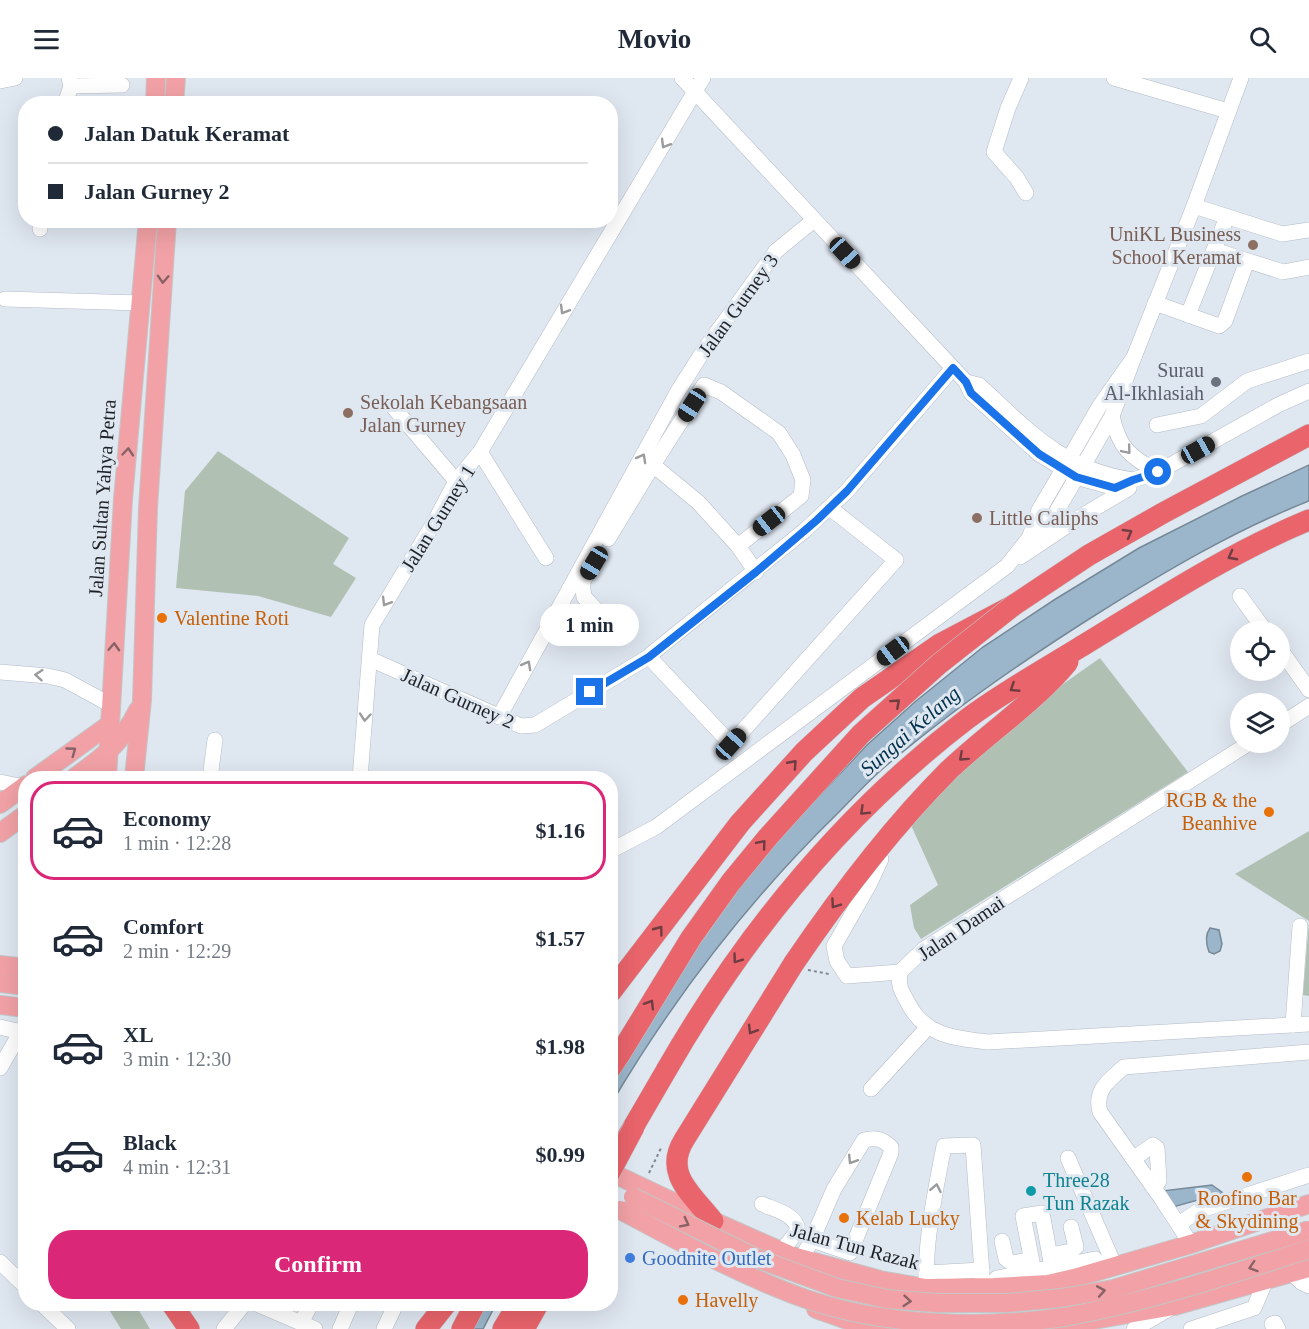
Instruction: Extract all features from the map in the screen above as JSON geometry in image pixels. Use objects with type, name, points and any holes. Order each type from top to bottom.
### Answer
[{"type":"highway","points":[[618,1056],[691,938],[731,882],[768,837],[861,734],[939,664],[1014,605],[1089,555],[1309,435]]},
{"type":"highway","points":[[618,1161],[634,1127],[685,1038],[723,978],[803,875],[833,842],[918,759],[969,718],[1082,646],[1213,567],[1268,537],[1309,519]]},
{"type":"highway","points":[[618,983],[740,823],[804,752],[862,698],[940,644],[1014,605]]},
{"type":"highway","points":[[713,1221],[684,1184],[675,1166],[676,1157],[684,1140],[794,963],[842,893],[895,826],[951,768],[1053,680],[1082,646]]},
{"type":"highway","points":[[177,1311],[189,1329]]},
{"type":"highway","points":[[413,1329],[426,1311]]},
{"type":"highway","points":[[424,1329],[429,1311]]},
{"type":"highway","points":[[424,1329],[440,1311]]},
{"type":"highway","points":[[462,1329],[471,1311]]},
{"type":"highway","points":[[503,1329],[514,1311]]},
{"type":"highway","points":[[524,1329],[534,1311]]},
{"type":"main road","points":[[155,96],[156,78]]},
{"type":"main road","points":[[175,96],[176,78]]},
{"type":"main road","name":"Jalan Sultan Yahya Petra","points":[[107,771],[123,499],[147,228]]},
{"type":"main road","points":[[136,771],[142,700],[148,508],[166,228]]},
{"type":"main road","points":[[83,771],[107,753],[129,728],[142,700]]},
{"type":"main road","points":[[45,771],[110,724]]},
{"type":"main road","points":[[0,804],[18,790]]},
{"type":"main road","points":[[0,833],[18,820]]},
{"type":"main road","points":[[0,958],[18,960]]},
{"type":"main road","points":[[0,965],[18,967]]},
{"type":"main road","points":[[0,983],[18,985]]},
{"type":"main road","points":[[0,1005],[18,1007]]},
{"type":"main road","name":"Jalan Tun Razak","points":[[618,1177],[801,1259],[847,1262],[880,1280],[1048,1284],[1191,1244],[1309,1204]]},
{"type":"main road","name":"Jalan Tun Razak","points":[[618,1178],[731,1247],[781,1268],[837,1288],[887,1299],[936,1303],[1008,1303],[1061,1298],[1113,1289],[1309,1230]]},
{"type":"main road","points":[[618,1209],[700,1252],[808,1300],[840,1309],[924,1323],[976,1324],[1064,1317],[1170,1292],[1309,1249]]},
{"type":"main road","points":[[618,1218],[713,1266],[853,1325],[902,1329]]},
{"type":"main road","points":[[1041,1329],[1174,1306],[1309,1268]]},
{"type":"main road","points":[[1078,1277],[1071,1290],[1070,1304],[1076,1318],[1081,1323]]},
{"type":"street","points":[[0,81],[15,78]]},
{"type":"street","points":[[682,78],[966,382],[971,393],[1030,447],[1115,488],[1158,472]]},
{"type":"street","name":"Jalan Gurney 1","points":[[618,223],[696,94],[703,78]]},
{"type":"street","points":[[1022,78],[1008,108],[994,152],[1017,178],[1026,193]]},
{"type":"street","points":[[1114,78],[1228,111]]},
{"type":"street","points":[[1072,468],[1112,416],[1241,78]]},
{"type":"street","points":[[70,82],[122,85]]},
{"type":"street","points":[[1194,206],[1282,234],[1309,230]]},
{"type":"street","points":[[1188,315],[1227,217]]},
{"type":"street","name":"Jalan Gurney 3","points":[[499,717],[678,391],[704,350],[776,251],[814,220]]},
{"type":"street","name":"Jalan Gurney 1","points":[[361,771],[372,625],[435,521],[456,481],[480,452],[615,228]]},
{"type":"street","points":[[1214,250],[1283,272],[1309,267]]},
{"type":"street","points":[[1155,303],[1219,326],[1225,321],[1247,261]]},
{"type":"street","points":[[6,299],[141,303]]},
{"type":"street","points":[[1007,566],[1029,538],[1054,516],[1099,407],[1134,357]]},
{"type":"street","points":[[1157,426],[1201,416],[1248,381],[1309,362]]},
{"type":"street","name":"Jalan Gurney 2","points":[[370,659],[521,726],[535,725],[649,657],[756,572],[830,508],[953,368]]},
{"type":"street","points":[[621,636],[584,597],[582,582],[704,385],[721,392],[779,433],[793,455],[803,480],[801,496],[738,546]]},
{"type":"street","points":[[618,847],[656,827],[1007,566],[1077,519],[1278,405],[1309,391]]},
{"type":"street","points":[[394,408],[456,481]]},
{"type":"street","points":[[1112,416],[1116,433],[1129,454],[1158,472]]},
{"type":"street","points":[[480,452],[546,558]]},
{"type":"street","points":[[653,465],[698,501],[738,546],[756,572]]},
{"type":"street","points":[[649,657],[731,744],[896,560],[830,508]]},
{"type":"street","points":[[1240,596],[1258,621]]},
{"type":"street","points":[[1290,663],[1309,690]]},
{"type":"street","points":[[0,672],[48,676],[65,680],[111,705]]},
{"type":"street","points":[[1290,718],[1309,706]]},
{"type":"street","points":[[211,771],[215,740]]},
{"type":"street","name":"Jalan Damai","points":[[1234,753],[924,949],[900,972],[898,986],[914,1016],[928,1027],[954,1038],[988,1042],[1309,1024]]},
{"type":"street","points":[[0,782],[18,783]]},
{"type":"street","points":[[881,859],[860,902],[834,946],[837,961],[847,976],[900,972]]},
{"type":"street","points":[[1293,1025],[1300,926]]},
{"type":"street","points":[[0,1027],[18,1028]]},
{"type":"street","points":[[872,1089],[928,1027]]},
{"type":"street","points":[[0,1068],[18,1037]]},
{"type":"street","points":[[1191,1244],[1100,1112],[1098,1095],[1102,1088],[1124,1067],[1309,1052]]},
{"type":"street","points":[[801,1259],[834,1190],[864,1140],[874,1137],[884,1141],[891,1148],[891,1153],[847,1262],[812,1240]]},
{"type":"street","points":[[926,1281],[933,1204],[944,1146],[974,1145],[986,1282],[994,1282],[997,1278],[1030,1266],[1053,1261],[1095,1259],[1110,1268]]},
{"type":"street","points":[[1133,1158],[1153,1145],[1157,1148],[1159,1180],[1154,1188]]},
{"type":"street","points":[[1068,1158],[1110,1268]]},
{"type":"street","points":[[1179,1224],[1198,1211],[1309,1175]]},
{"type":"street","points":[[762,1204],[792,1217],[797,1224],[798,1230],[782,1251]]},
{"type":"street","points":[[1030,1266],[1023,1216],[1042,1213],[1053,1261]]},
{"type":"street","points":[[1053,1261],[1076,1247],[1071,1227]]},
{"type":"street","points":[[1002,1241],[1006,1259],[1012,1263],[1030,1266]]},
{"type":"street","points":[[0,1262],[18,1279]]},
{"type":"street","points":[[1290,1272],[1300,1282],[1309,1286]]},
{"type":"street","points":[[853,1325],[860,1302],[880,1280]]},
{"type":"street","points":[[1191,1329],[1207,1326],[1254,1308],[1266,1280]]},
{"type":"street","points":[[1134,1329],[1174,1306]]},
{"type":"street","points":[[49,1311],[68,1329]]},
{"type":"street","points":[[224,1329],[238,1311]]},
{"type":"street","points":[[273,1311],[308,1326],[310,1311]]},
{"type":"street","points":[[340,1329],[348,1311]]},
{"type":"street","points":[[384,1329],[393,1311]]},
{"type":"green space","points":[[218,451],[349,538],[333,564],[356,578],[331,617],[258,596],[176,588],[185,491]]},
{"type":"green space","points":[[1100,658],[1188,772],[921,939],[914,928],[910,905],[938,885],[910,823],[979,754],[1056,689]]},
{"type":"green space","points":[[1309,831],[1309,921],[1235,874]]},
{"type":"green space","points":[[1309,921],[1309,996],[1303,995]]},
{"type":"green space","points":[[110,1311],[139,1311],[150,1329],[121,1329]]},
{"type":"water","name":"Sungai Kelang","points":[[1309,465],[1309,501],[1281,512],[1200,553],[1097,614],[989,686],[937,724],[880,771],[804,848],[743,916],[686,989],[618,1093],[618,1065],[673,977],[766,852],[867,745],[916,701],[983,647],[1139,548]]},
{"type":"water","points":[[1210,928],[1219,930],[1222,944],[1220,951],[1214,954],[1209,952],[1207,943]]},
{"type":"water","points":[[1212,1185],[1223,1193],[1173,1207],[1162,1191]]},
{"type":"water","points":[[475,1311],[492,1311],[483,1329],[466,1329]]},
{"type":"place","name":"UniKL Business School Keramat","points":[[1253,245]]},
{"type":"place","name":"Surau Al-Ikhlasiah","points":[[1216,382]]},
{"type":"place","name":"Sekolah Kebangsaan Jalan Gurney","points":[[348,413]]},
{"type":"place","name":"Little Caliphs","points":[[977,518]]},
{"type":"place","name":"Valentine Roti","points":[[162,618]]},
{"type":"place","name":"RGB & the Beanhive","points":[[1269,812]]},
{"type":"place","name":"Roofino Bar & Skydining","points":[[1247,1177]]},
{"type":"place","name":"Three28 Tun Razak","points":[[1031,1191]]},
{"type":"place","name":"Kelab Lucky","points":[[844,1218]]},
{"type":"place","name":"Goodnite Outlet","points":[[630,1258]]},
{"type":"place","name":"Havelly","points":[[683,1300]]},
{"type":"route","points":[[590,692],[649,657],[817,520],[847,491],[953,368],[966,382],[971,393],[1039,454],[1076,477],[1115,488],[1158,472]]}]
